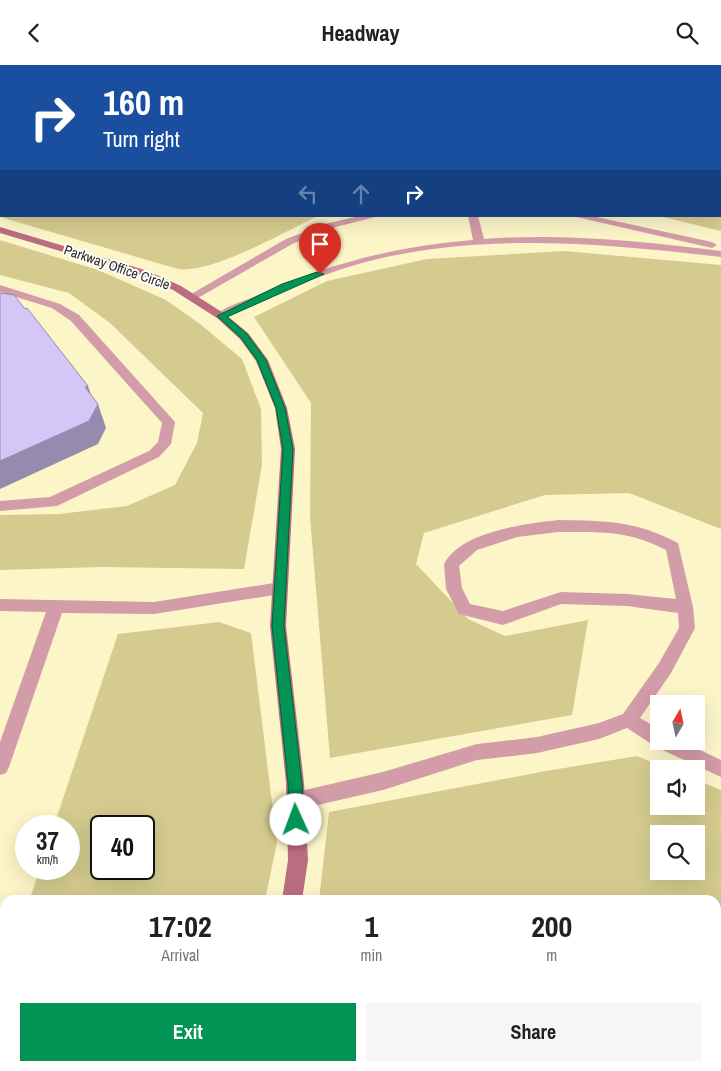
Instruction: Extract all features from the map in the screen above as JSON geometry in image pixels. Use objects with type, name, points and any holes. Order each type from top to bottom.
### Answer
[{"type":"street","name":"Parkway Office Circle","points":[[0,229],[144,273],[192,297],[221,316],[244,336],[262,360],[281,408],[288,449],[278,626],[296,801],[298,860],[293,895]]},
{"type":"lane","points":[[192,297],[290,241],[333,225],[369,217]]},
{"type":"lane","points":[[474,217],[478,242]]},
{"type":"lane","points":[[583,217],[618,223],[721,247]]},
{"type":"lane","points":[[221,316],[285,286],[354,263],[426,247],[478,242],[574,241],[721,254]]},
{"type":"lane","points":[[0,288],[56,306],[75,318],[170,422],[164,444],[154,454],[52,502],[0,506]]},
{"type":"lane","points":[[296,801],[383,781],[477,752],[537,745],[599,731],[629,719],[665,668],[688,628],[673,547],[648,534],[612,527],[558,526],[516,531],[472,546],[451,564],[454,589],[465,609],[503,618],[561,598],[627,600],[684,607]]},
{"type":"lane","points":[[0,605],[154,608],[280,588]]},
{"type":"lane","points":[[0,767],[56,606]]},
{"type":"lane","points":[[629,719],[650,733]]},
{"type":"lane","points":[[681,750],[721,769]]},
{"type":"shaded area","points":[[0,217],[721,217],[721,895],[0,895]]},
{"type":"shaded area","points":[[0,217],[316,217],[228,259],[192,269],[178,269]]},
{"type":"shaded area","points":[[663,217],[721,217],[721,231]]},
{"type":"shaded area","points":[[0,240],[98,270],[166,300],[200,324],[242,359],[261,409],[262,465],[244,569],[101,567],[0,570],[0,515],[59,514],[127,506],[175,485],[197,443],[203,413],[110,323],[69,293],[0,275]]},
{"type":"shaded area","points":[[564,251],[721,265],[721,529],[629,493],[545,495],[424,533],[416,564],[468,619],[505,636],[588,620],[572,715],[330,758],[310,517],[311,403],[254,317],[327,281],[427,259]]},
{"type":"shaded area","points":[[219,622],[251,633],[277,843],[266,895],[31,895],[36,880],[80,880],[80,815],[58,815],[118,634]]},
{"type":"shaded area","points":[[637,756],[650,761],[650,815],[705,815],[705,784],[721,790],[721,895],[320,895],[329,812],[546,771]]},
{"type":"building","points":[[0,293],[14,295],[25,309],[27,308],[88,386],[85,387],[98,404],[89,421],[0,461]]},
{"type":"route","points":[[296,820],[295,783],[278,626],[288,449],[281,408],[262,360],[244,336],[221,316],[285,286],[320,274]]}]
